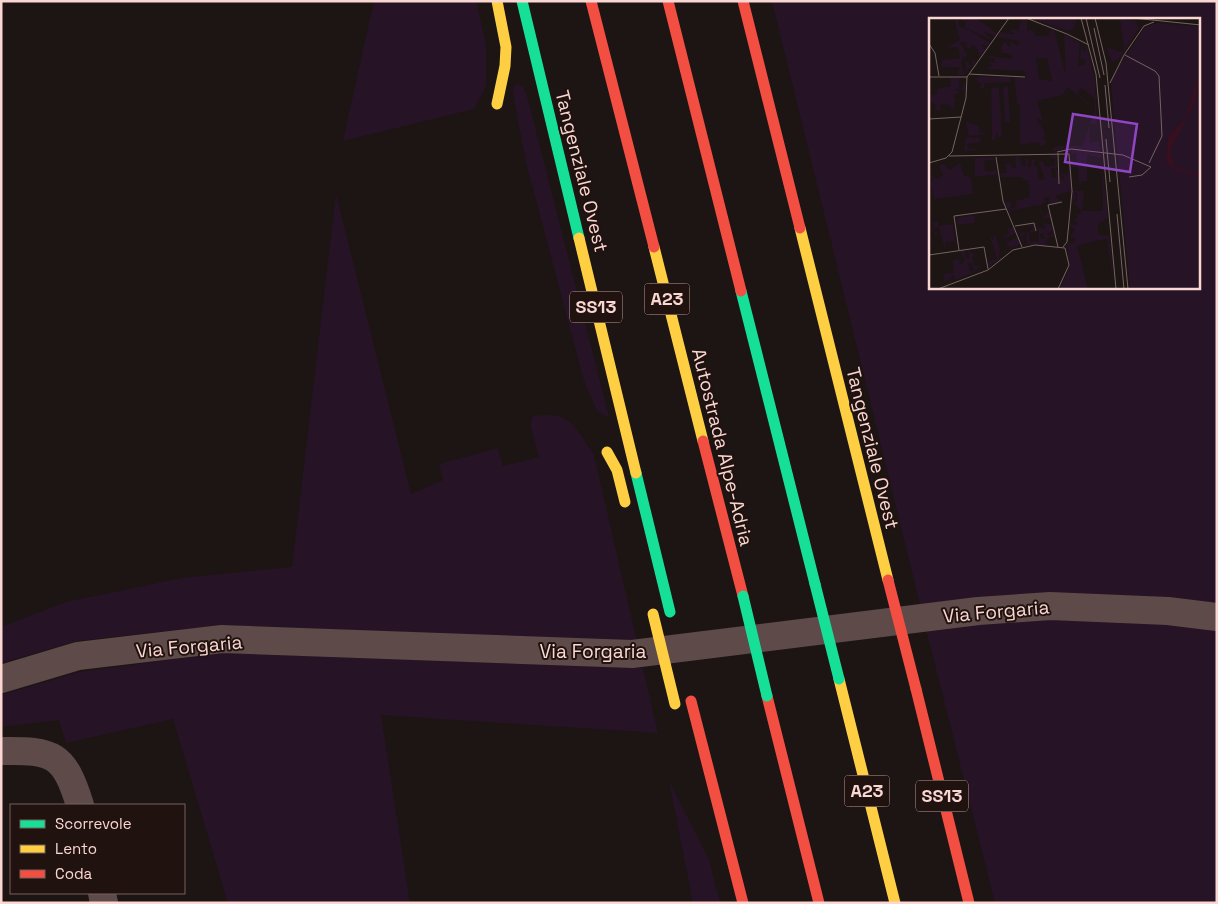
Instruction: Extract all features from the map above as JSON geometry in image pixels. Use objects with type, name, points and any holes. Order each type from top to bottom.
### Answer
[{"type":"highway","points":[[496,1],[506,47],[505,66],[497,104]]},
{"type":"highway","name":"Tangenziale Ovest","points":[[522,1],[671,616]]},
{"type":"highway","name":"Autostrada Alpe-Adria","points":[[591,1],[744,596],[819,903]]},
{"type":"highway","name":"A23","points":[[668,1],[895,903]]},
{"type":"highway","name":"Tangenziale Ovest","points":[[743,1],[969,903]]},
{"type":"highway","points":[[607,452],[616,470],[627,510]]},
{"type":"highway","points":[[652,609],[676,708]]},
{"type":"highway","points":[[677,639],[681,656]]},
{"type":"highway","points":[[690,696],[743,903]]},
{"type":"highway","points":[[701,789],[723,824]]},
{"type":"street","name":"Via Forgaria","points":[[1,679],[78,656],[222,640],[632,654],[978,612],[1050,606],[1168,611],[1217,618]]},
{"type":"street","points":[[1,751],[22,750],[45,753],[61,762],[74,785],[80,804]]},
{"type":"shaded area","points":[[374,1],[476,1],[486,45],[486,86],[474,109],[343,141]]},
{"type":"shaded area","points":[[772,1],[1217,1],[1217,903],[995,903]]},
{"type":"shaded area","points":[[517,84],[523,86],[527,96],[609,417],[597,411],[584,381],[526,162],[514,100],[513,88]]},
{"type":"shaded area","points":[[336,194],[411,494],[443,480],[439,464],[498,448],[503,466],[539,457],[530,424],[533,416],[553,415],[564,418],[576,429],[594,455],[637,642],[221,625],[77,641],[1,663],[1,627],[66,602],[182,578],[292,567]]},
{"type":"shaded area","points":[[220,653],[643,668],[658,733],[381,715],[410,903],[228,903],[173,719],[66,743],[59,720],[1,727],[1,695],[79,672]]},
{"type":"shaded area","points":[[669,781],[709,860],[720,903],[693,903]]},
{"type":"traffic: fast","points":[[522,1],[579,238]]},
{"type":"traffic: fast","points":[[741,291],[815,584]]},
{"type":"traffic: fast","points":[[636,473],[670,612]]},
{"type":"traffic: fast","points":[[815,584],[839,679]]},
{"type":"traffic: fast","points":[[743,596],[767,696]]},
{"type":"traffic: slow","points":[[497,1],[506,47],[505,66],[497,104]]},
{"type":"traffic: slow","points":[[800,228],[888,580]]},
{"type":"traffic: slow","points":[[579,238],[636,473]]},
{"type":"traffic: slow","points":[[654,247],[703,441]]},
{"type":"traffic: slow","points":[[607,452],[617,470],[625,502]]},
{"type":"traffic: slow","points":[[653,614],[675,704]]},
{"type":"traffic: slow","points":[[839,679],[895,903]]},
{"type":"traffic: jam","points":[[591,1],[654,247]]},
{"type":"traffic: jam","points":[[668,1],[741,291]]},
{"type":"traffic: jam","points":[[743,1],[800,228]]},
{"type":"traffic: jam","points":[[703,441],[743,596]]},
{"type":"traffic: jam","points":[[888,580],[916,689]]},
{"type":"traffic: jam","points":[[916,689],[969,903]]},
{"type":"traffic: jam","points":[[767,696],[819,903]]},
{"type":"traffic: jam","points":[[691,701],[743,903]]}]
